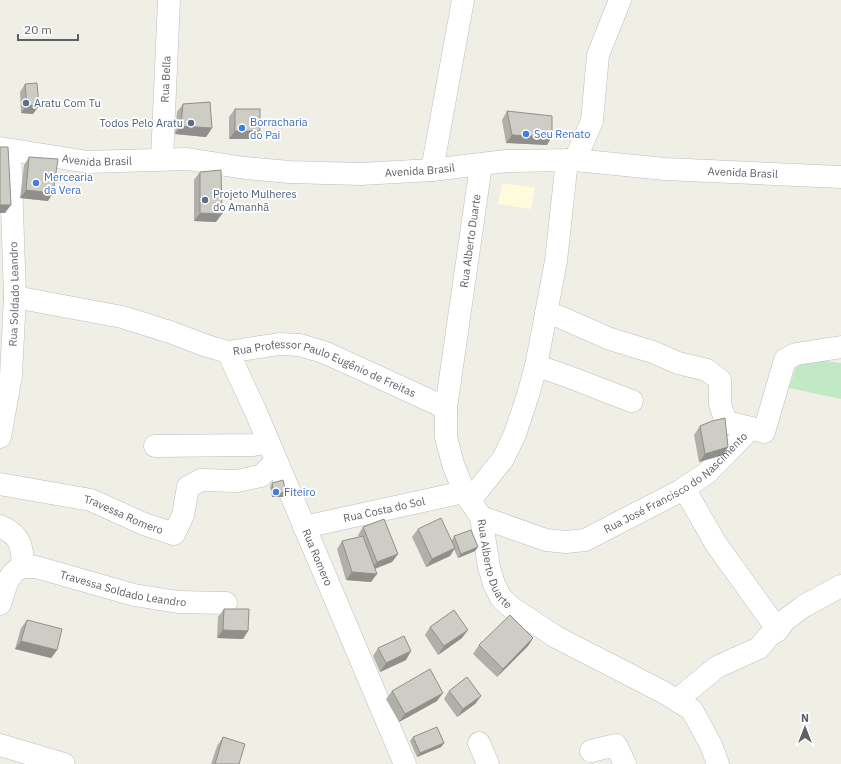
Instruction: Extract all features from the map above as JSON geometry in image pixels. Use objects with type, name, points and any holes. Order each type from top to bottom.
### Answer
[{"type":"street","name":"Rua Bella","points":[[162,159],[169,0]]},
{"type":"street","points":[[432,170],[463,0]]},
{"type":"street","points":[[472,503],[503,459],[515,434],[536,366],[540,335],[546,313],[556,261],[571,160],[592,121],[598,55],[620,0]]},
{"type":"street","name":"Avenida Brasil","points":[[5,149],[88,162],[187,159],[289,172],[361,174],[432,170],[506,161],[571,160],[666,169],[841,177]]},
{"type":"street","name":"Rua Soldado Leandro","points":[[0,437],[11,375],[15,297],[5,149]]},
{"type":"street","name":"Rua Alberto Duarte","points":[[481,165],[446,408],[446,437],[453,464],[472,503],[494,584],[501,598],[512,608],[556,637],[677,700],[692,710],[711,746],[718,764]]},
{"type":"street","name":"Rua Professor Paulo Eugênio de Freitas","points":[[15,297],[122,317],[170,332],[206,346],[228,352],[279,344],[300,345],[326,353],[446,408]]},
{"type":"street","points":[[546,313],[560,317],[610,339],[653,352],[678,363],[706,370],[720,380],[720,404],[726,422],[751,428]]},
{"type":"street","name":"Rua José Francisco do Nascimento","points":[[472,503],[546,540],[566,542],[585,540],[684,488],[706,473],[751,428],[764,432],[785,360],[796,354],[841,347]]},
{"type":"street","name":"Rua Romero","points":[[228,352],[405,764]]},
{"type":"street","points":[[536,366],[590,384],[632,401]]},
{"type":"street","points":[[155,446],[253,445],[272,452]]},
{"type":"street","name":"Travessa Romero","points":[[0,484],[91,500],[144,524],[174,534],[184,515],[188,487],[201,480],[237,481],[261,476],[272,452]]},
{"type":"street","points":[[684,488],[716,544],[778,630]]},
{"type":"street","name":"Rua Costa do Sol","points":[[304,527],[472,503]]},
{"type":"street","points":[[0,526],[17,536],[21,545],[23,567],[16,569],[9,576],[0,604]]},
{"type":"street","name":"Travessa Soldado Leandro","points":[[23,567],[36,567],[134,595],[178,602],[226,602]]},
{"type":"street","points":[[677,700],[716,667],[759,648],[768,637],[778,630],[784,621],[804,606],[841,586]]},
{"type":"street","points":[[479,744],[488,764]]},
{"type":"street","points":[[0,745],[64,764]]},
{"type":"street","points":[[591,752],[616,746],[625,764]]},
{"type":"shaded area","points":[[502,183],[535,188],[531,209],[498,204]]},
{"type":"green space","points":[[799,358],[841,363],[841,399],[789,388]]},
{"type":"building","points":[[37,83],[39,106],[27,105],[25,84]]},
{"type":"building","points":[[210,102],[212,128],[181,126],[183,104]]},
{"type":"building","points":[[235,109],[260,109],[260,131],[235,131]]},
{"type":"building","points":[[507,111],[552,116],[552,137],[512,135]]},
{"type":"building","points":[[0,147],[8,147],[11,205],[0,205]]},
{"type":"building","name":"Mercearia da Vera","points":[[29,157],[58,159],[53,193],[26,190]]},
{"type":"building","points":[[221,170],[222,214],[200,213],[200,172]]},
{"type":"building","points":[[725,418],[728,447],[705,454],[700,426]]},
{"type":"building","points":[[283,480],[286,492],[274,493],[272,483]]},
{"type":"building","points":[[441,518],[455,548],[432,559],[418,529]]},
{"type":"building","points":[[384,519],[398,554],[377,562],[363,527]]},
{"type":"building","points":[[471,530],[478,547],[461,554],[454,536]]},
{"type":"building","points":[[363,536],[377,574],[352,572],[342,541]]},
{"type":"building","points":[[224,609],[249,609],[248,631],[223,630]]},
{"type":"building","points":[[454,610],[468,630],[444,646],[430,627]]},
{"type":"building","points":[[510,615],[533,638],[503,669],[479,645]]},
{"type":"building","points":[[27,620],[62,629],[57,650],[21,641]]},
{"type":"building","points":[[404,636],[411,651],[386,663],[378,648]]},
{"type":"building","points":[[430,669],[443,693],[405,714],[392,691]]},
{"type":"building","points":[[467,677],[481,696],[463,709],[449,691]]},
{"type":"building","points":[[437,727],[444,743],[420,753],[413,737]]},
{"type":"building","points":[[223,737],[245,744],[239,764],[215,764]]},
{"type":"place","name":"Aratu Com Tu","points":[[26,103]]},
{"type":"place","name":"Todos Pelo Aratu","points":[[191,123]]},
{"type":"place","name":"Borracharia do Pai","points":[[242,128]]},
{"type":"place","name":"Seu Renato","points":[[526,134]]},
{"type":"place","name":"Mercearia da Vera","points":[[36,183]]},
{"type":"place","name":"Projeto Mulheres do Amanhã","points":[[205,200]]},
{"type":"place","name":"Fiteiro","points":[[276,492]]}]
